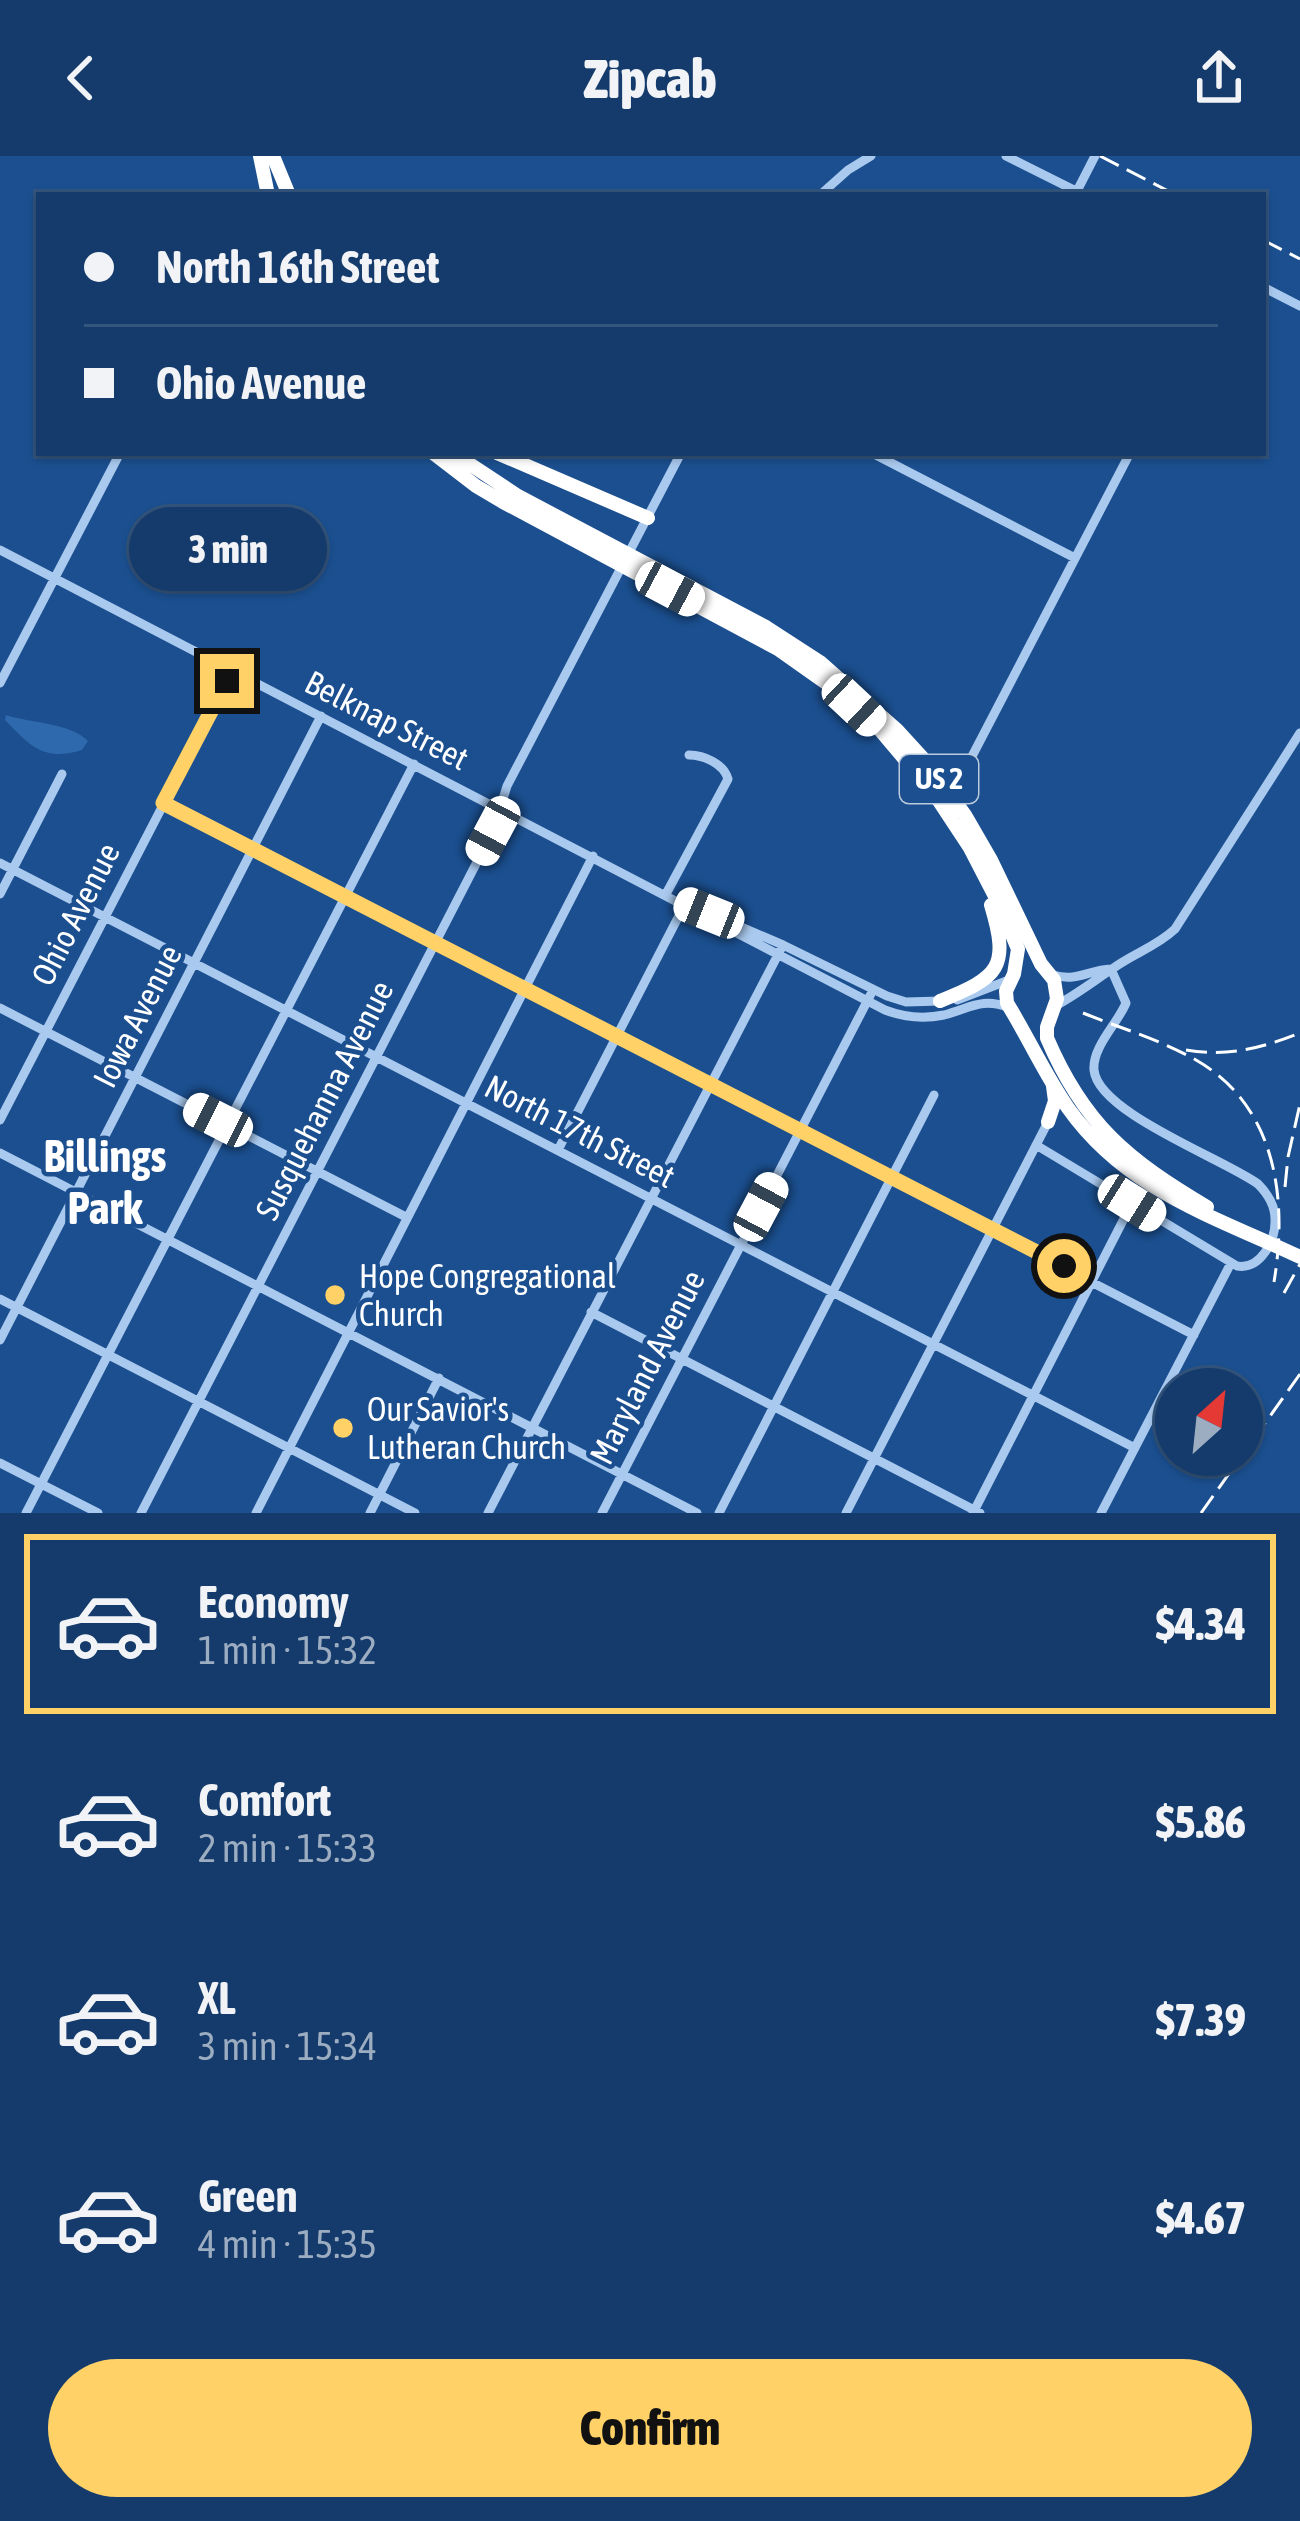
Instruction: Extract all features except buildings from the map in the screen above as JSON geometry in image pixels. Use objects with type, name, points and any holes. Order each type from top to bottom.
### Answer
[{"type":"highway","points":[[260,156],[267,192]]},
{"type":"highway","points":[[273,156],[284,192]]},
{"type":"highway","name":"US 2","points":[[437,456],[476,487],[605,548]]},
{"type":"highway","name":"US 2","points":[[458,456],[778,649],[854,705],[935,795],[979,866],[1018,946],[1006,997],[1052,1082],[1080,1122],[1113,1158],[1144,1182],[1300,1257]]},
{"type":"highway","points":[[504,456],[648,518]]},
{"type":"highway","name":"US 2","points":[[649,572],[766,627],[820,662],[929,765],[991,860],[1058,992],[1046,1033],[1085,1106],[1115,1144],[1155,1176],[1252,1234]]},
{"type":"highway","points":[[940,1001],[985,980],[1000,961],[1001,940],[979,866]]},
{"type":"highway","points":[[1012,977],[1026,968],[1047,973]]},
{"type":"highway","points":[[1012,1010],[1033,1020],[1054,1008]]},
{"type":"highway","points":[[1048,1122],[1055,1099],[1052,1082]]},
{"type":"highway","points":[[1048,1122],[1063,1116],[1080,1122]]},
{"type":"street","points":[[823,192],[871,156]]},
{"type":"street","points":[[1006,156],[1078,192]]},
{"type":"street","points":[[1080,192],[1095,156]]},
{"type":"street","points":[[1266,289],[1300,306]]},
{"type":"street","points":[[0,682],[117,456]]},
{"type":"street","name":"Susquehanna Avenue","points":[[141,1513],[435,942],[501,809],[507,786],[679,456]]},
{"type":"street","points":[[878,456],[1075,558]]},
{"type":"street","points":[[968,764],[1128,456]]},
{"type":"street","name":"Belknap Street","points":[[0,550],[666,894],[873,990],[906,1002],[940,1001],[963,998],[1012,977]]},
{"type":"street","name":"Ohio Avenue","points":[[0,1120],[232,670]]},
{"type":"street","name":"Iowa Avenue","points":[[0,1340],[321,716]]},
{"type":"street","points":[[1054,1008],[1175,929],[1300,734]]},
{"type":"street","points":[[666,894],[728,779],[723,768],[702,756],[689,755]]},
{"type":"street","points":[[26,1513],[414,764]]},
{"type":"street","points":[[0,894],[62,774]]},
{"type":"street","points":[[163,803],[1194,1335]]},
{"type":"street","points":[[256,1513],[593,856]]},
{"type":"street","name":"North 17th Street","points":[[0,863],[1135,1448]]},
{"type":"street","points":[[558,1150],[686,904]]},
{"type":"street","points":[[488,1513],[780,950]]},
{"type":"street","name":"Belknap Street","points":[[780,950],[895,1013],[940,1016],[984,1002],[1012,1010]]},
{"type":"street","points":[[1047,973],[1075,979],[1112,969]]},
{"type":"street","points":[[1036,1145],[1231,1263],[1247,1268],[1260,1260],[1274,1229],[1270,1199],[1254,1181],[1115,1102],[1100,1085],[1094,1062],[1126,1004],[1112,969]]},
{"type":"street","name":"Maryland Avenue","points":[[602,1513],[873,990]]},
{"type":"street","points":[[0,1008],[406,1217]]},
{"type":"street","points":[[719,1513],[934,1095]]},
{"type":"street","points":[[846,1513],[1048,1122]]},
{"type":"street","points":[[0,1153],[697,1513]]},
{"type":"street","points":[[591,1312],[976,1512],[1132,1203]]},
{"type":"street","points":[[1101,1513],[1231,1263]]},
{"type":"street","points":[[0,1299],[415,1513]]},
{"type":"street","points":[[370,1513],[439,1378]]},
{"type":"street","points":[[0,1463],[98,1513]]},
{"type":"shaded area","points":[[6,715],[61,727],[88,741],[82,750],[48,753],[22,737],[5,720]]},
{"type":"railway","points":[[1100,156],[1170,192]]},
{"type":"railway","points":[[1266,242],[1300,259]]},
{"type":"railway","points":[[1083,1013],[1196,1060],[1244,1102],[1260,1128],[1277,1187],[1274,1282]]},
{"type":"railway","points":[[1186,1050],[1244,1050],[1300,1033]]},
{"type":"railway","points":[[1285,1187],[1300,1104]]},
{"type":"railway","points":[[1284,1293],[1300,1264]]},
{"type":"railway","points":[[1201,1513],[1300,1374]]},
{"type":"place","name":"Hope Congregational Church","points":[[335,1295]]},
{"type":"place","name":"Our Savior's Lutheran Church","points":[[343,1428]]},
{"type":"district","name":"Billings Park","points":[[105,1182]]},
{"type":"route","points":[[227,681],[163,803],[1064,1266]]}]
